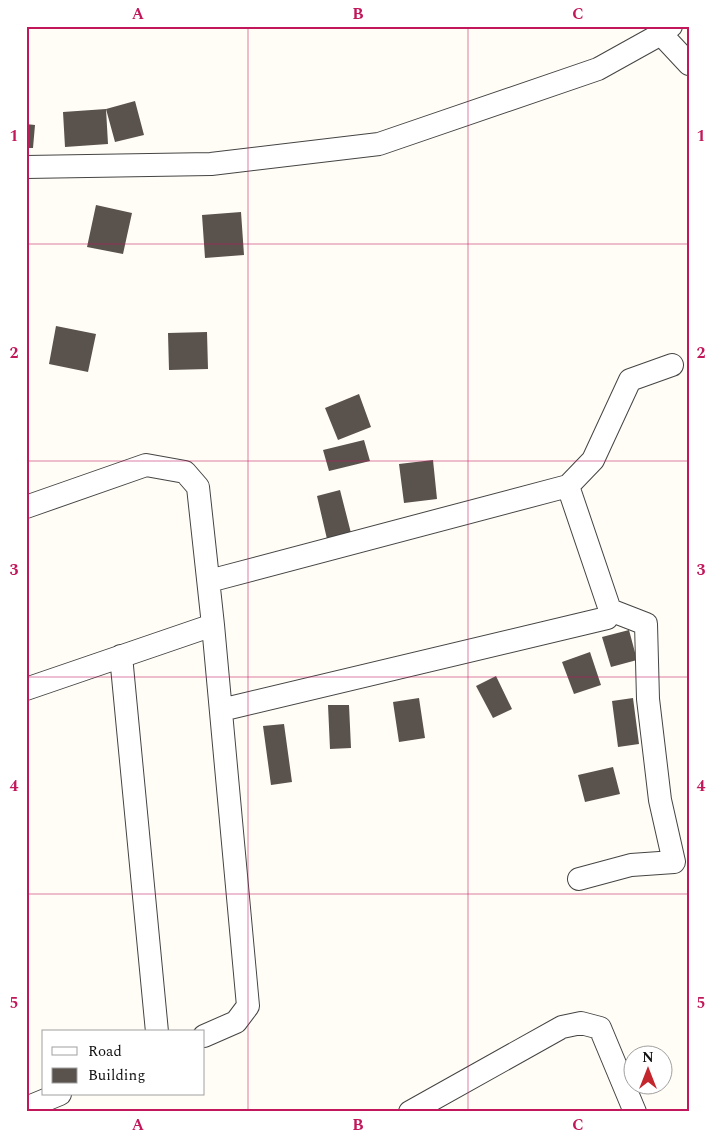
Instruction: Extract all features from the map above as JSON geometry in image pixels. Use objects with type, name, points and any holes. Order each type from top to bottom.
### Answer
[{"type":"street","points":[[26,167],[211,164],[380,144],[598,69],[666,30],[689,64]]},
{"type":"street","points":[[209,581],[568,486],[594,460],[630,380],[672,365]]},
{"type":"street","points":[[26,507],[146,465],[185,472],[198,487],[209,581],[248,1006],[236,1022],[205,1036]]},
{"type":"street","points":[[221,710],[607,618],[610,610],[568,486]]},
{"type":"street","points":[[579,879],[632,865],[674,862],[660,800],[648,699],[646,624],[610,610]]},
{"type":"street","points":[[26,689],[213,625]]},
{"type":"street","points":[[121,656],[157,1030]]},
{"type":"street","points":[[410,1112],[562,1027],[581,1023],[600,1028],[635,1112]]},
{"type":"street","points":[[26,1108],[55,1096]]},
{"type":"building","points":[[135,101],[144,135],[115,142],[106,109]]},
{"type":"building","points":[[106,109],[108,144],[65,147],[63,112]]},
{"type":"building","points":[[26,124],[35,125],[33,148],[26,148]]},
{"type":"building","points":[[96,205],[132,213],[123,254],[87,247]]},
{"type":"building","points":[[241,212],[244,255],[205,258],[202,215]]},
{"type":"building","points":[[56,326],[96,334],[88,372],[49,364]]},
{"type":"building","points":[[207,332],[208,369],[169,370],[168,333]]},
{"type":"building","points":[[359,394],[371,427],[338,440],[325,408]]},
{"type":"building","points":[[364,440],[370,461],[329,471],[323,450]]},
{"type":"building","points":[[433,460],[437,499],[404,503],[399,464]]},
{"type":"building","points":[[340,490],[351,533],[327,539],[317,496]]},
{"type":"building","points":[[629,630],[637,660],[611,667],[602,637]]},
{"type":"building","points":[[590,652],[601,685],[574,694],[562,662]]},
{"type":"building","points":[[496,676],[512,709],[493,718],[476,686]]},
{"type":"building","points":[[419,698],[425,738],[399,742],[393,702]]},
{"type":"building","points":[[633,698],[639,744],[618,747],[612,701]]},
{"type":"building","points":[[328,705],[349,705],[351,748],[330,749]]},
{"type":"building","points":[[284,724],[292,782],[271,785],[263,726]]},
{"type":"building","points":[[613,767],[620,794],[585,802],[578,775]]}]
